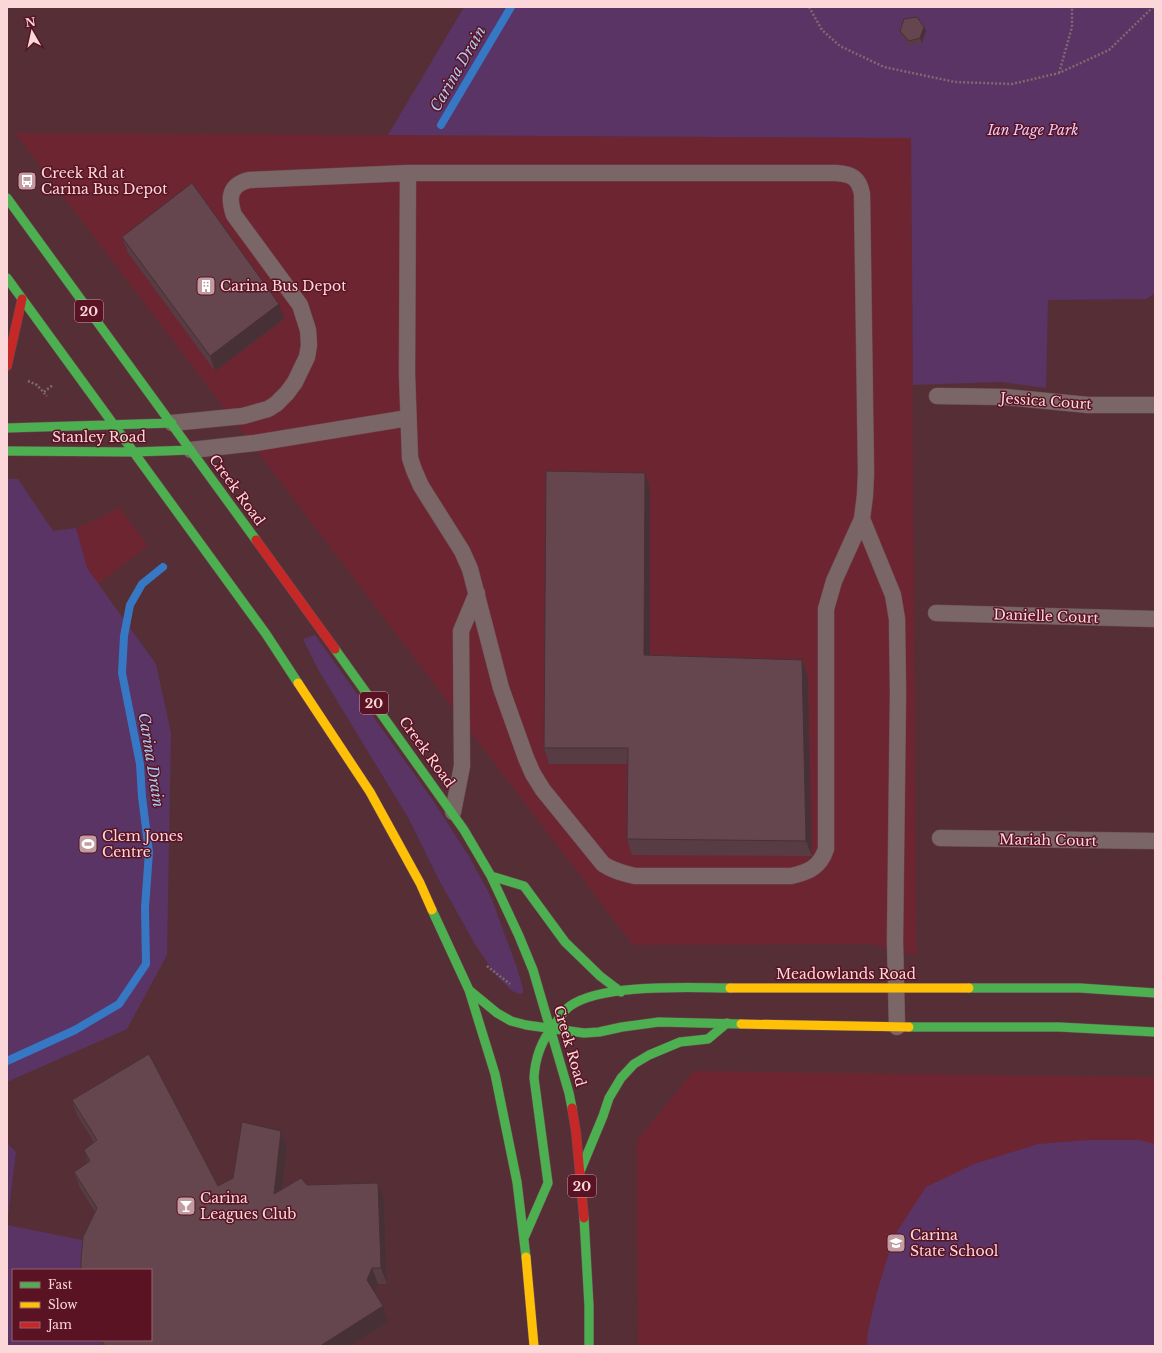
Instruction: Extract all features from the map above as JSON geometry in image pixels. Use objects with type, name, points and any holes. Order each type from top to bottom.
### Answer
[{"type":"main road","name":"Creek Road","points":[[7,198],[172,423],[453,812],[491,876],[533,970],[569,1093],[576,1132],[584,1209],[587,1256],[589,1346]]},
{"type":"main road","points":[[7,278],[270,640],[370,792],[420,884],[469,990],[495,1074],[517,1182],[530,1286],[534,1346]]},
{"type":"main road","points":[[7,366],[22,299]]},
{"type":"main road","name":"Stanley Road","points":[[7,428],[172,423]]},
{"type":"main road","name":"Stanley Road","points":[[7,451],[134,452],[191,450]]},
{"type":"main road","points":[[491,876],[524,886],[565,942],[600,976],[621,992]]},
{"type":"main road","name":"Meadowlands Road","points":[[524,1238],[548,1183],[536,1098],[534,1066],[539,1046],[550,1029],[569,1007],[587,997],[621,992],[681,988],[1080,988],[1155,993]]},
{"type":"main road","points":[[469,990],[497,1013],[512,1021],[526,1025],[584,1033],[659,1022],[897,1027],[1015,1026],[1155,1032]]},
{"type":"main road","points":[[580,1171],[609,1098],[621,1078],[634,1064],[663,1048],[680,1042],[708,1039],[727,1023]]},
{"type":"lane","points":[[172,423],[243,416],[268,409],[276,404],[296,382],[307,357],[310,345],[308,330],[300,305],[234,215],[230,205],[232,191],[238,184],[249,180],[408,173],[836,173],[844,174],[856,179],[861,187],[862,194],[866,473],[865,495],[862,519],[834,581],[826,609],[826,849],[823,858],[814,868],[791,876],[635,876],[616,871],[603,864],[543,790],[533,774],[502,688],[470,570],[462,551],[421,486],[410,458],[407,374],[408,173]]},
{"type":"lane","name":"Jessica Court","points":[[937,396],[1005,397],[1088,405],[1155,405]]},
{"type":"lane","points":[[191,450],[255,444],[408,418]]},
{"type":"lane","points":[[862,519],[893,595],[897,619],[898,693],[895,941],[897,1027]]},
{"type":"lane","points":[[453,812],[462,766],[461,631],[477,593]]},
{"type":"lane","name":"Danielle Court","points":[[936,613],[1155,620]]},
{"type":"lane","name":"Mariah Court","points":[[940,838],[1155,841]]},
{"type":"path","points":[[809,7],[822,30],[840,46],[884,67],[955,82],[1012,84],[1059,73],[1109,50],[1153,7]]},
{"type":"path","points":[[1059,73],[1072,27],[1072,7]]},
{"type":"path","points":[[23,379],[37,384],[47,396]]},
{"type":"path","points":[[44,392],[54,385]]},
{"type":"path","points":[[480,966],[486,966],[511,984]]},
{"type":"shaded area","name":"Carina Bus Depot","points":[[15,133],[911,138],[916,955],[871,944],[633,945]]},
{"type":"shaded area","points":[[119,507],[148,546],[98,584],[87,568],[76,528],[100,518]]},
{"type":"shaded area","name":"Carina State School","points":[[694,1071],[1155,1077],[1155,1346],[638,1346],[637,1140]]},
{"type":"green space","name":"Ian Page Park","points":[[464,7],[1155,7],[1155,293],[1146,299],[1048,300],[1046,388],[1002,382],[913,385],[911,138],[388,135]]},
{"type":"green space","name":"Clem Jones Centre","points":[[7,479],[18,479],[53,531],[76,528],[87,568],[156,664],[171,733],[167,955],[127,1029],[7,1082]]},
{"type":"green space","points":[[315,635],[432,799],[470,858],[491,897],[516,965],[523,988],[523,993],[520,994],[512,991],[494,973],[475,944],[439,880],[409,819],[319,671],[303,639]]},
{"type":"green space","points":[[1088,1140],[1139,1140],[1155,1144],[1155,1346],[867,1346],[868,1331],[877,1292],[894,1236],[926,1187],[974,1164],[1038,1144]]},
{"type":"green space","points":[[7,1143],[16,1152],[7,1225]]},
{"type":"green space","points":[[7,1225],[82,1240],[89,1253],[87,1269],[12,1269],[12,1341],[99,1341],[102,1346],[7,1346]]},
{"type":"building","points":[[917,17],[924,27],[920,38],[909,41],[900,31],[904,19]]},
{"type":"building","name":"Carina Bus Depot","points":[[192,183],[279,304],[210,356],[122,237]]},
{"type":"building","points":[[546,471],[645,473],[644,655],[802,660],[806,841],[627,839],[628,748],[544,748]]},
{"type":"building","name":"Carina Leagues Club","points":[[149,1054],[218,1186],[233,1178],[242,1122],[281,1131],[274,1194],[301,1178],[307,1185],[378,1183],[381,1268],[372,1268],[367,1280],[383,1306],[320,1346],[105,1346],[102,1341],[152,1341],[152,1269],[81,1269],[83,1237],[97,1208],[74,1172],[90,1161],[84,1150],[97,1140],[72,1100]]},
{"type":"waterway","name":"Carina Drain","points":[[441,125],[511,7]]},
{"type":"waterway","name":"Carina Drain","points":[[7,1061],[75,1030],[119,1004],[146,964],[145,908],[149,852],[142,797],[140,764],[122,673],[124,636],[130,605],[142,584],[163,567]]},
{"type":"traffic: fast","points":[[7,198],[256,540]]},
{"type":"traffic: fast","points":[[7,278],[266,634],[298,683]]},
{"type":"traffic: fast","points":[[7,428],[172,423]]},
{"type":"traffic: fast","points":[[7,451],[134,452],[191,450]]},
{"type":"traffic: fast","points":[[335,649],[464,830],[491,876],[533,970],[572,1108]]},
{"type":"traffic: fast","points":[[491,876],[524,886],[565,942],[600,976],[621,992]]},
{"type":"traffic: fast","points":[[432,910],[469,990],[495,1074],[517,1182],[526,1257]]},
{"type":"traffic: fast","points":[[524,1238],[548,1183],[534,1078],[536,1063],[542,1043],[563,1013],[570,1006],[584,999],[603,993],[647,988],[730,988]]},
{"type":"traffic: fast","points":[[969,988],[1080,988],[1155,993]]},
{"type":"traffic: fast","points":[[469,990],[497,1013],[511,1021],[526,1025],[584,1033],[659,1022],[741,1024]]},
{"type":"traffic: fast","points":[[581,1169],[609,1098],[621,1078],[634,1064],[649,1055],[680,1042],[708,1039],[727,1023]]},
{"type":"traffic: fast","points":[[909,1027],[1059,1027],[1155,1032]]},
{"type":"traffic: fast","points":[[584,1218],[589,1306],[589,1346]]},
{"type":"traffic: slow","points":[[298,683],[370,792],[420,883],[432,910]]},
{"type":"traffic: slow","points":[[730,988],[969,988]]},
{"type":"traffic: slow","points":[[741,1024],[909,1027]]},
{"type":"traffic: slow","points":[[526,1257],[534,1346]]},
{"type":"traffic: jam","points":[[7,366],[22,299]]},
{"type":"traffic: jam","points":[[256,540],[335,649]]},
{"type":"traffic: jam","points":[[572,1108],[576,1132],[584,1218]]},
{"type":"place","name":"Creek Rd at Carina Bus Depot","points":[[27,181]]},
{"type":"place","name":"Carina Bus Depot","points":[[206,286]]},
{"type":"place","name":"Clem Jones Centre","points":[[88,844]]},
{"type":"place","name":"Carina Leagues Club","points":[[186,1206]]},
{"type":"place","name":"Carina State School","points":[[896,1243]]}]
